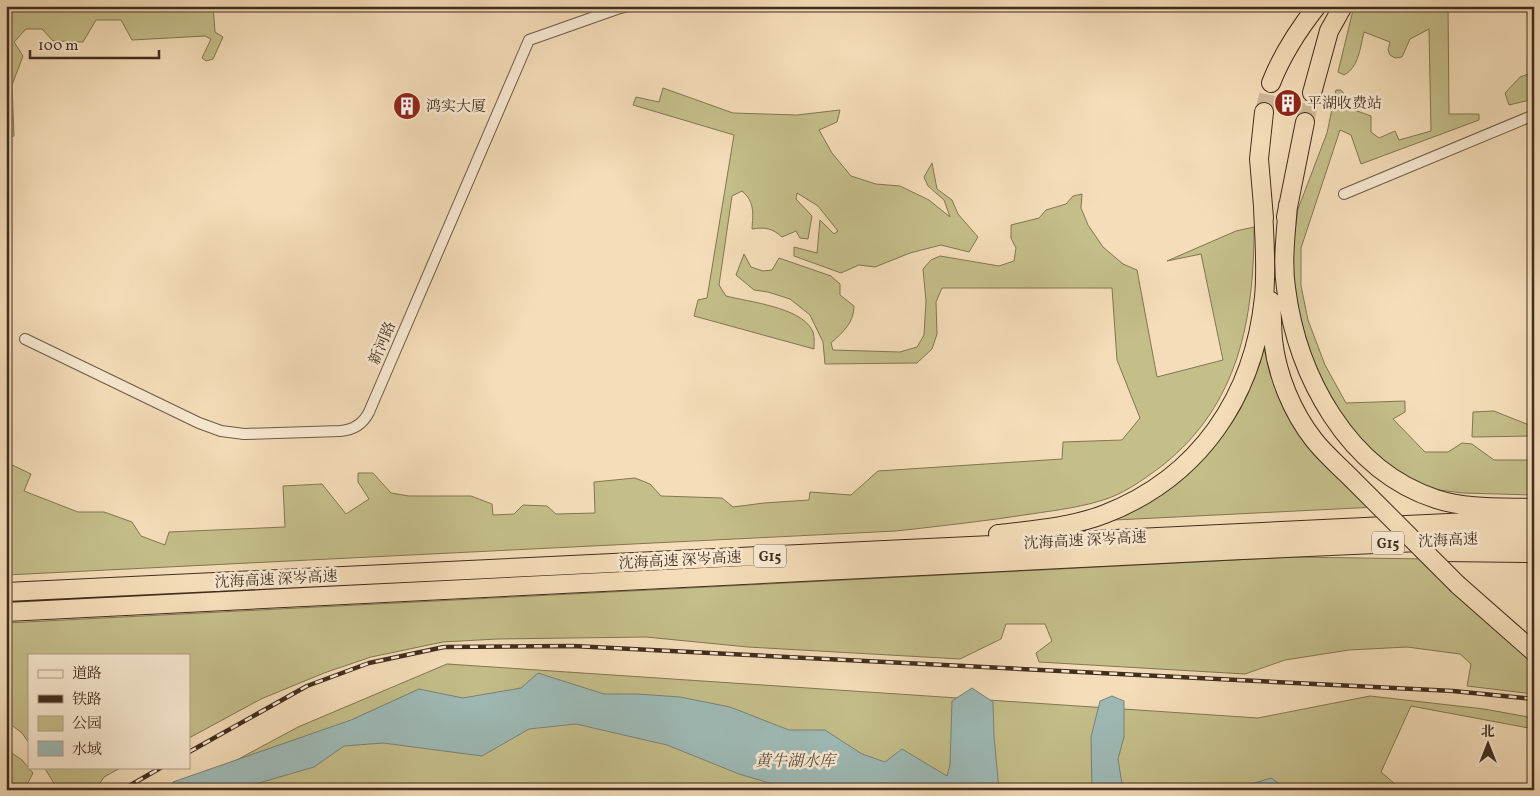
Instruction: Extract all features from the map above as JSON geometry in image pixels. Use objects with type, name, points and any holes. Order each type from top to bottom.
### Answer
[{"type":"highway","points":[[1271,83],[1278,64],[1303,24],[1318,6]]},
{"type":"highway","points":[[1312,93],[1329,31],[1344,6]]},
{"type":"highway","points":[[1264,112],[1259,159],[1273,340],[1283,381],[1300,419],[1314,440],[1357,479],[1534,652]]},
{"type":"highway","points":[[1305,122],[1288,205],[1278,267],[1281,340],[1290,378],[1306,415],[1320,435],[1357,479]]},
{"type":"highway","points":[[1288,205],[1284,266],[1285,287],[1296,342],[1315,388],[1344,432],[1381,470],[1422,494],[1452,503],[1534,508]]},
{"type":"highway","points":[[780,555],[985,536],[1078,522],[1104,514],[1124,505],[1166,480],[1206,444],[1234,401],[1250,364],[1261,318],[1266,278],[1263,206]]},
{"type":"highway","name":"沈海高速 深岑高速","points":[[6,592],[1534,519]]},
{"type":"highway","name":"沈海高速","points":[[1242,550],[1534,537]]},
{"type":"highway","points":[[1242,550],[1534,553]]},
{"type":"highway","name":"沈海高速 深岑高速","points":[[6,612],[1242,550]]},
{"type":"highway","points":[[1463,584],[1534,643]]},
{"type":"street","name":"新河路","points":[[25,339],[199,423],[221,431],[256,434],[352,429],[362,422],[369,412],[529,40],[629,6]]},
{"type":"street","points":[[1344,194],[1534,115]]},
{"type":"green space","points":[[6,6],[213,6],[215,32],[223,37],[213,59],[206,61],[202,58],[211,39],[205,36],[132,40],[121,20],[96,20],[83,42],[53,41],[42,29],[26,29],[14,42],[23,56],[12,85],[14,136],[6,139]]},
{"type":"green space","points":[[1354,6],[1448,6],[1449,114],[1479,114],[1479,120],[1361,164],[1351,135],[1340,130],[1301,248],[1301,286],[1308,320],[1325,365],[1346,403],[1405,401],[1405,412],[1393,419],[1425,452],[1448,452],[1462,443],[1472,444],[1494,460],[1534,460],[1534,495],[1462,493],[1432,489],[1404,476],[1377,456],[1356,435],[1334,405],[1304,344],[1294,290],[1293,246],[1298,209],[1327,133],[1336,90],[1341,90],[1345,95],[1346,107],[1371,116],[1371,132],[1379,138],[1395,131],[1399,140],[1431,131],[1429,29],[1410,39],[1402,57],[1395,58],[1390,55],[1388,50],[1390,42],[1364,32],[1356,62],[1349,72],[1344,75],[1338,72]]},
{"type":"green space","points":[[1534,72],[1534,99],[1509,105],[1505,93],[1520,77]]},
{"type":"green space","points":[[663,88],[733,113],[797,115],[840,110],[837,122],[819,130],[832,153],[851,176],[876,184],[900,186],[929,200],[950,217],[944,200],[928,186],[924,177],[932,163],[937,189],[952,200],[958,214],[978,237],[969,252],[941,245],[910,253],[875,267],[859,265],[841,273],[794,256],[794,247],[817,253],[820,220],[834,234],[838,231],[818,206],[797,193],[796,199],[812,216],[808,239],[800,238],[796,231],[782,237],[768,229],[752,229],[753,213],[751,204],[742,191],[732,196],[719,285],[726,296],[786,311],[806,322],[812,330],[814,349],[694,316],[698,300],[707,298],[734,135],[633,105],[636,97],[659,102]]},
{"type":"green space","points":[[1082,194],[1081,208],[1088,225],[1103,247],[1123,264],[1137,270],[1157,377],[1223,360],[1201,254],[1167,261],[1236,231],[1254,227],[1253,261],[1245,327],[1237,358],[1225,387],[1209,415],[1189,441],[1163,465],[1130,488],[1109,498],[1061,510],[896,531],[6,575],[6,462],[31,474],[24,491],[78,512],[104,512],[132,522],[141,536],[165,545],[169,532],[285,527],[283,486],[322,484],[346,514],[369,499],[358,482],[358,473],[373,473],[391,493],[409,496],[471,496],[492,504],[493,515],[514,514],[523,505],[547,506],[556,514],[595,513],[594,482],[635,478],[650,484],[661,496],[722,498],[733,507],[809,500],[810,492],[851,495],[878,471],[1062,459],[1063,442],[1122,440],[1140,418],[1117,360],[1112,288],[942,288],[936,302],[937,334],[932,349],[917,363],[825,364],[823,342],[810,315],[790,299],[754,290],[736,275],[744,254],[751,267],[763,271],[772,270],[779,258],[831,276],[840,284],[840,295],[854,306],[850,322],[844,331],[831,343],[833,350],[900,352],[917,347],[924,335],[926,301],[923,269],[931,260],[940,256],[999,266],[1014,261],[1016,248],[1011,238],[1011,225],[1039,218],[1046,210],[1066,204],[1073,196]]},
{"type":"green space","points":[[1263,334],[1280,392],[1377,507],[1095,521],[1181,475]]},
{"type":"green space","points":[[1494,411],[1534,427],[1534,436],[1472,437],[1473,412]]},
{"type":"green space","points":[[1294,557],[1429,559],[1534,655],[1534,694],[1467,686],[1471,664],[1460,654],[1407,647],[1349,650],[1285,660],[1245,674],[1039,662],[1036,653],[1052,641],[1045,624],[1006,624],[1001,639],[960,659],[748,647],[646,637],[497,639],[443,642],[371,657],[324,673],[261,699],[190,737],[190,654],[28,654],[28,742],[22,733],[6,721],[6,623]]},
{"type":"green space","points":[[447,664],[1258,718],[1370,696],[1484,709],[1534,718],[1534,729],[1411,706],[1381,772],[1402,790],[181,790],[298,727]]},
{"type":"green space","points":[[6,749],[22,760],[33,773],[24,788],[6,790]]},
{"type":"green space","points":[[45,768],[120,768],[104,777],[99,785],[90,790],[58,790]]},
{"type":"water","name":"黄牛湖水库","points":[[538,673],[604,694],[680,697],[730,707],[789,730],[825,730],[862,754],[885,762],[902,749],[947,776],[950,765],[952,701],[972,688],[993,702],[999,790],[793,790],[739,774],[667,745],[576,724],[529,729],[482,756],[383,743],[344,746],[314,767],[235,790],[171,790],[173,782],[351,720],[419,689],[463,698],[521,688]]},
{"type":"water","points":[[1112,696],[1124,701],[1124,737],[1118,759],[1123,790],[1092,790],[1091,737],[1100,701]]},
{"type":"water","points":[[1271,778],[1281,785],[1278,790],[1237,790],[1251,784]]},
{"type":"tunnel","points":[[1264,112],[1271,83]]},
{"type":"tunnel","points":[[1305,122],[1312,93]]},
{"type":"railway","points":[[190,751],[307,686],[369,663],[444,647],[573,646],[1453,691],[1534,699]]},
{"type":"railway","points":[[122,790],[160,768]]},
{"type":"place","name":"平湖收费站","points":[[1288,103]]},
{"type":"place","name":"鸿实大厦","points":[[407,106]]}]
